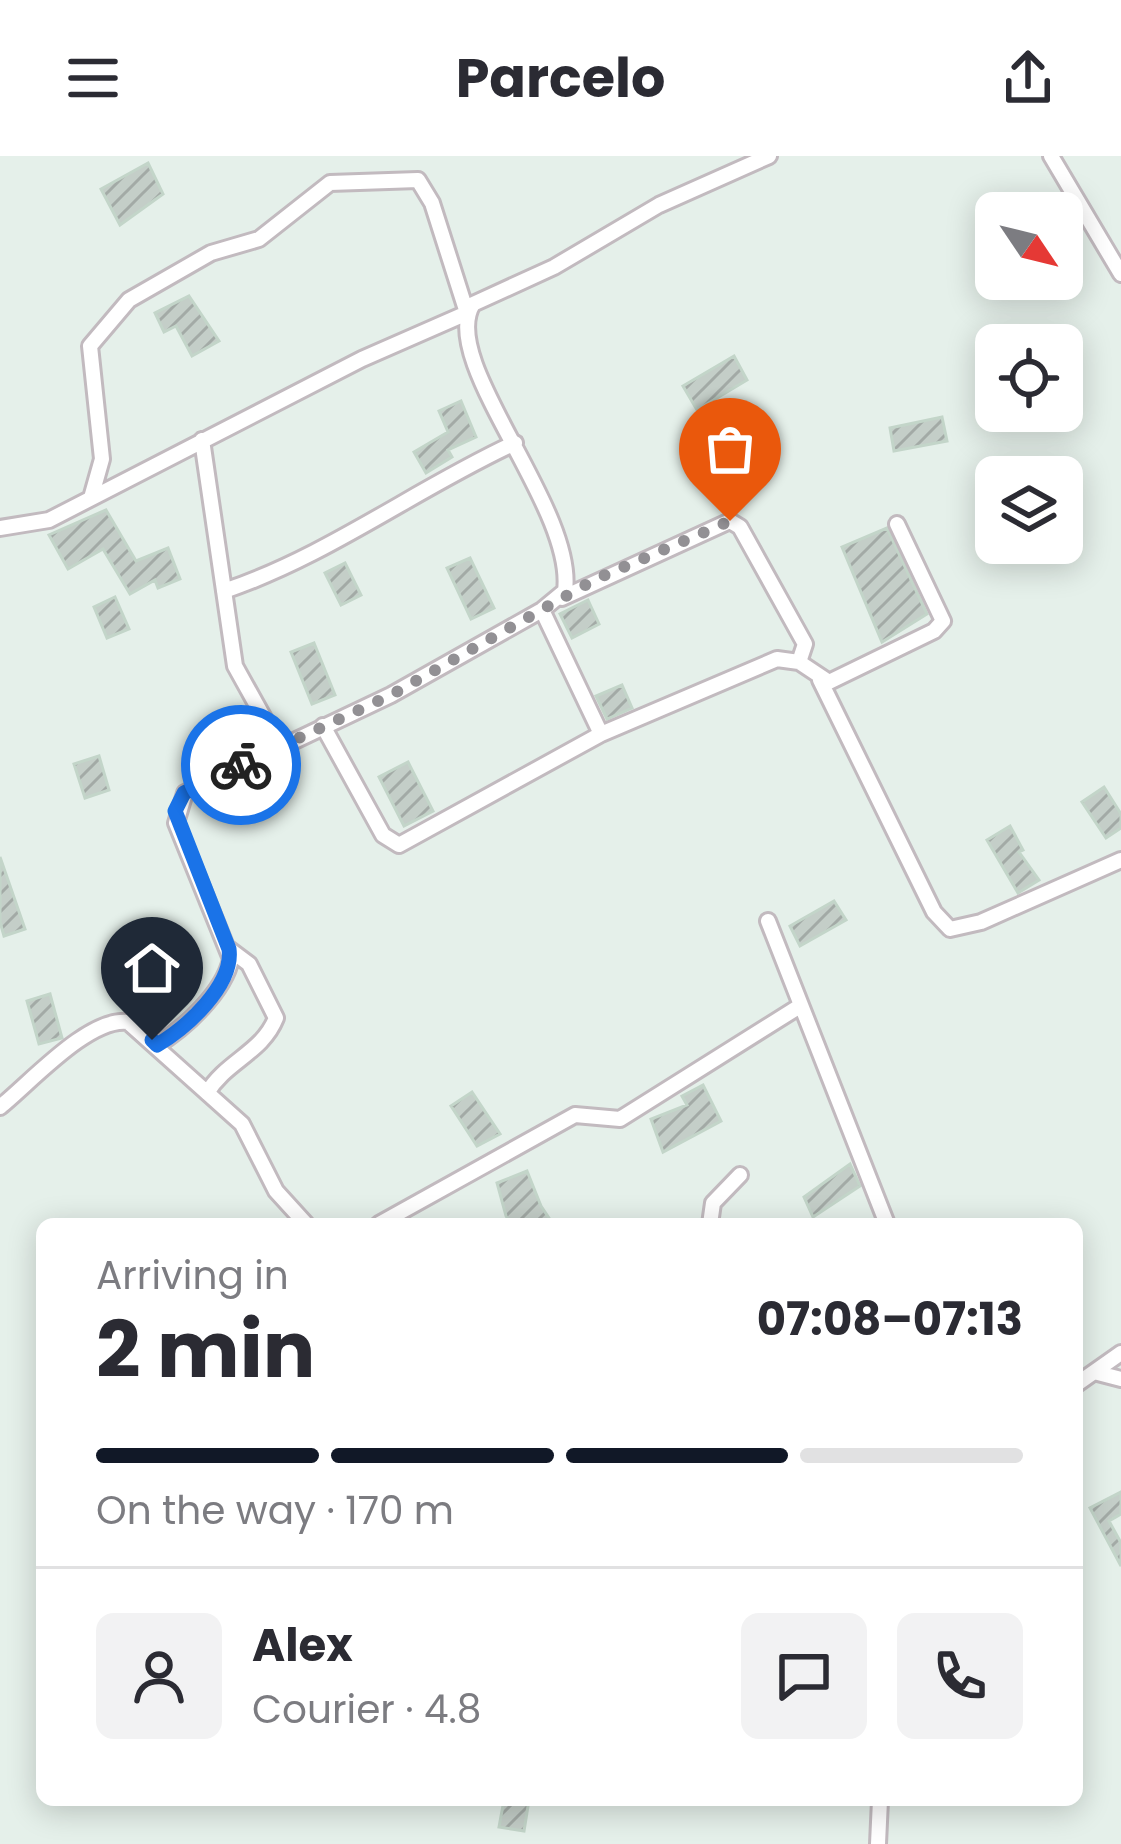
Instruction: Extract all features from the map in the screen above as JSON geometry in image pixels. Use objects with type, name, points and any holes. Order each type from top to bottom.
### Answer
[{"type":"street","points":[[724,175],[726,156]]},
{"type":"street","points":[[0,528],[49,520],[202,440],[467,313],[483,297],[554,267],[724,175],[769,156]]},
{"type":"street","points":[[1051,156],[1121,274]]},
{"type":"street","points":[[91,498],[102,459],[102,430],[90,346],[129,300],[211,253],[260,239],[330,182],[418,180],[432,202],[467,313],[466,336],[480,383],[515,443],[558,539],[566,578],[558,600]]},
{"type":"street","points":[[202,440],[235,666],[280,747]]},
{"type":"street","points":[[224,591],[352,532],[435,482],[515,443]]},
{"type":"street","points":[[157,1045],[191,1019],[225,977],[229,949],[175,811],[184,793],[323,726],[558,600],[730,521],[740,527],[805,644],[800,662]]},
{"type":"street","points":[[820,680],[844,674],[934,631],[943,621],[943,611],[897,524]]},
{"type":"street","points":[[542,610],[601,734]]},
{"type":"street","points":[[323,726],[383,835],[399,845],[601,734],[777,659],[800,662],[820,680],[934,912],[950,929],[981,922],[1121,860]]},
{"type":"street","points":[[768,920],[884,1218]]},
{"type":"street","points":[[208,1093],[214,1080],[267,1040],[277,1018],[249,964],[229,949]]},
{"type":"street","points":[[390,1218],[575,1114],[620,1120],[800,1006]]},
{"type":"street","points":[[0,1107],[110,1019],[128,1022],[242,1124],[276,1191],[301,1218]]},
{"type":"street","points":[[711,1218],[713,1203],[740,1175]]},
{"type":"street","points":[[1083,1380],[1121,1353]]},
{"type":"street","points":[[1094,1372],[1121,1379]]},
{"type":"street","points":[[878,1844],[880,1806]]},
{"type":"building","points":[[148,163],[163,194],[120,225],[101,189]]},
{"type":"building","points":[[189,296],[219,341],[192,356],[176,326],[164,332],[155,313]]},
{"type":"building","points":[[734,356],[747,380],[697,410],[683,386]]},
{"type":"building","points":[[461,401],[476,437],[448,450],[452,457],[426,473],[414,452],[448,432],[439,411]]},
{"type":"building","points":[[942,417],[947,441],[894,451],[890,428]]},
{"type":"building","points":[[106,510],[136,561],[168,548],[180,579],[158,588],[155,580],[130,594],[103,549],[68,569],[49,535]]},
{"type":"building","points":[[887,528],[927,614],[882,642],[842,547]]},
{"type":"building","points":[[470,558],[494,608],[471,619],[447,568]]},
{"type":"building","points":[[345,563],[361,595],[341,605],[325,573]]},
{"type":"building","points":[[115,597],[129,629],[107,638],[94,607]]},
{"type":"building","points":[[588,600],[599,624],[572,638],[560,614]]},
{"type":"building","points":[[314,643],[335,695],[312,704],[291,652]]},
{"type":"building","points":[[622,685],[632,708],[607,719],[596,696]]},
{"type":"building","points":[[99,756],[109,790],[85,798],[74,764]]},
{"type":"building","points":[[408,762],[433,811],[404,826],[379,777]]},
{"type":"building","points":[[1104,787],[1121,814],[1121,828],[1106,838],[1082,802]]},
{"type":"building","points":[[1010,826],[1023,850],[1019,852],[1039,880],[1018,893],[987,840]]},
{"type":"building","points":[[0,857],[25,929],[4,936],[0,922]]},
{"type":"building","points":[[834,901],[846,920],[800,946],[790,926]]},
{"type":"building","points":[[50,994],[62,1038],[39,1044],[27,1001]]},
{"type":"building","points":[[703,1085],[721,1121],[663,1152],[651,1119],[687,1105],[682,1096]]},
{"type":"building","points":[[472,1092],[500,1134],[477,1146],[451,1106]]},
{"type":"building","points":[[850,1164],[860,1186],[813,1217],[804,1197]]},
{"type":"building","points":[[527,1171],[549,1218],[507,1218],[497,1183]]},
{"type":"building","points":[[1121,1492],[1121,1514],[1109,1521],[1121,1543],[1121,1566],[1090,1508]]},
{"type":"building","points":[[503,1806],[528,1806],[524,1831],[499,1827]]},
{"type":"way so far","points":[[241,765],[391,695],[596,579],[730,521]]},
{"type":"route","points":[[152,1040],[157,1045],[177,1034],[230,968],[229,949],[175,811],[184,793],[241,765]]}]
